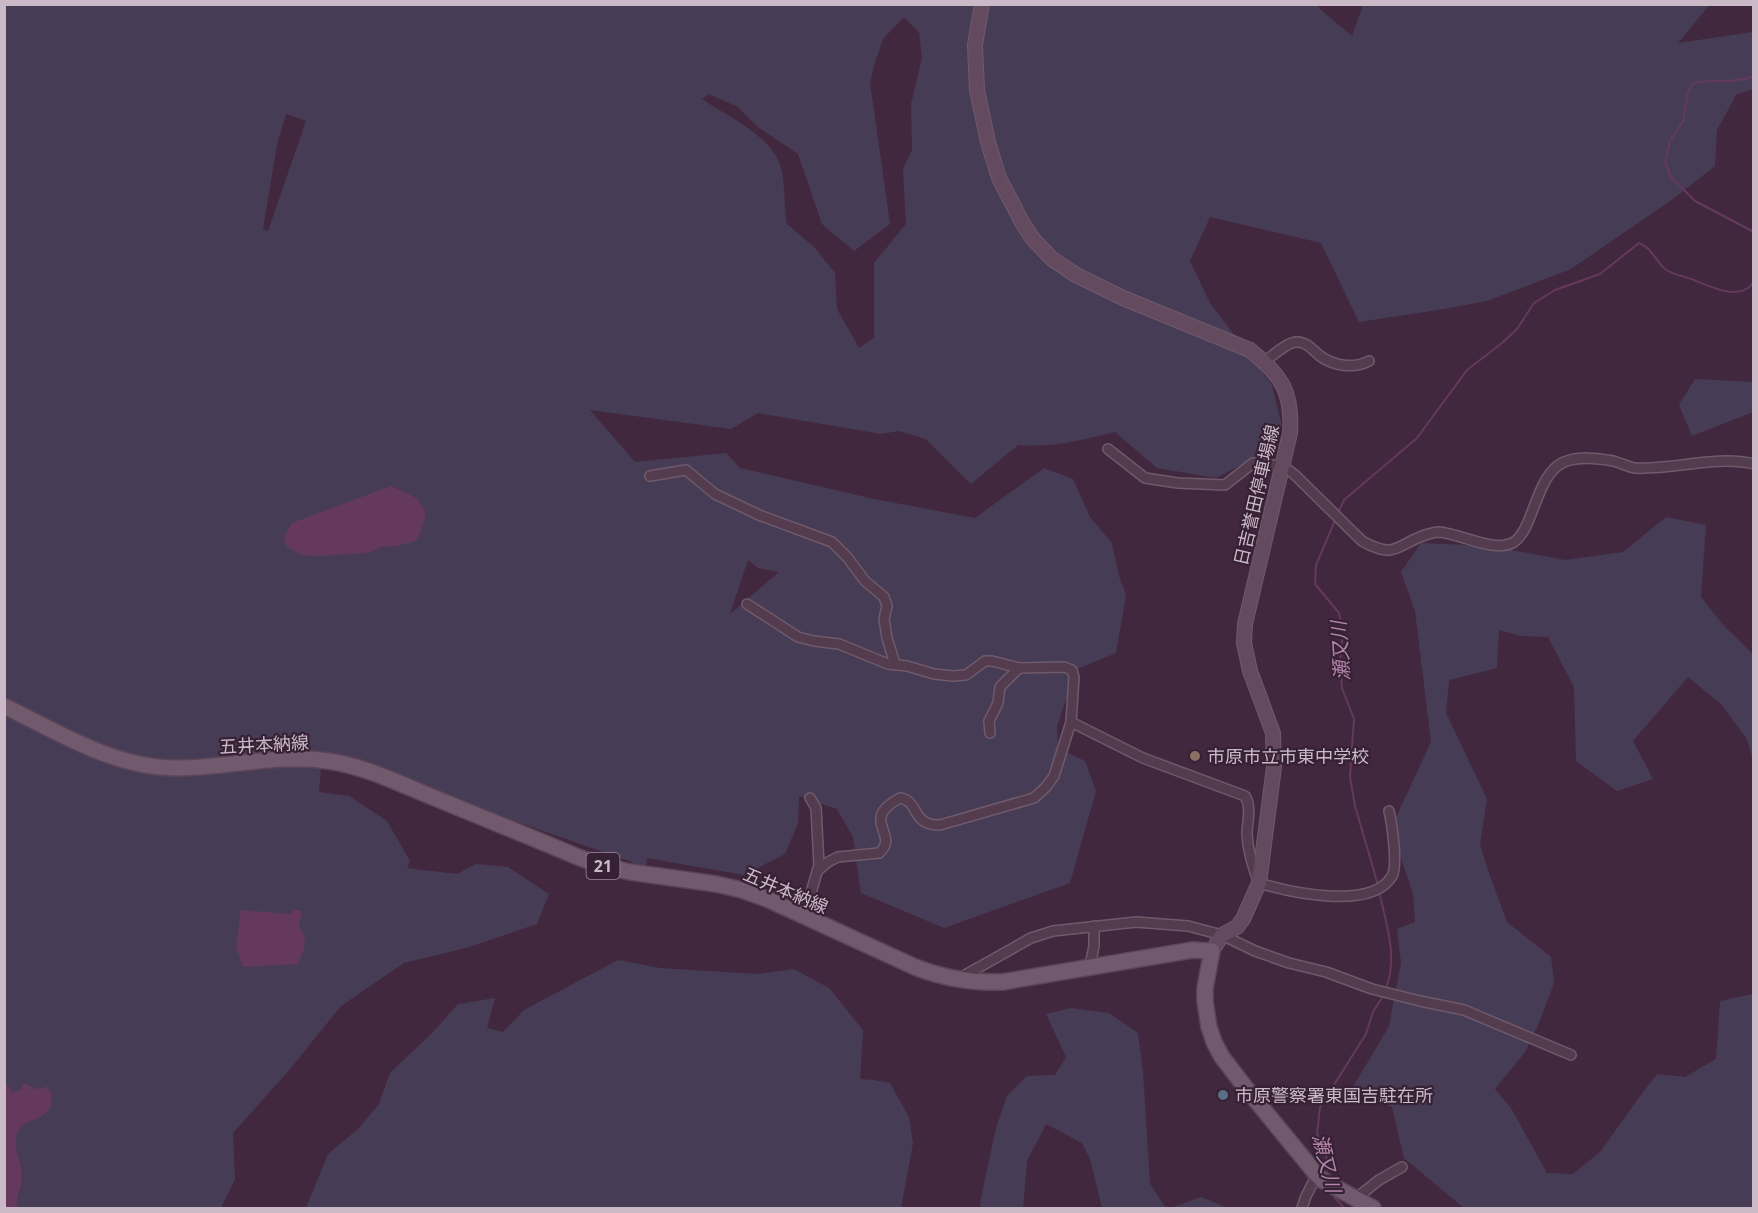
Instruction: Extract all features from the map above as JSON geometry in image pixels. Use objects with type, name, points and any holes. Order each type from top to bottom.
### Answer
[{"type":"main road","name":"日吉誉田停車場線","points":[[982,4],[975,57],[979,100],[999,178],[1033,239],[1052,259],[1076,275],[1124,298],[1250,350],[1277,376],[1290,402],[1290,433],[1245,624],[1246,656],[1271,723],[1274,740],[1274,766],[1259,883],[1237,927],[1222,935],[1212,951]]},
{"type":"main road","name":"五井本納線","points":[[4,706],[89,748],[112,758],[136,764],[184,768],[303,759],[346,764],[382,776],[603,866],[742,890],[767,899],[915,967],[957,980],[1002,982],[1192,950],[1212,951]]},
{"type":"main road","points":[[1212,951],[1205,1000],[1209,1027],[1222,1057],[1317,1175],[1373,1209]]},
{"type":"street","points":[[1264,362],[1288,345],[1298,342],[1308,345],[1330,362],[1356,366],[1369,361]]},
{"type":"street","points":[[1108,449],[1145,477],[1178,483],[1225,485],[1253,463],[1282,466],[1295,475],[1362,541],[1374,548],[1388,550],[1396,550],[1421,536],[1436,532],[1449,533],[1500,546],[1515,541],[1524,531],[1536,499],[1550,474],[1562,463],[1581,457],[1614,461],[1633,468],[1723,460],[1754,464]]},
{"type":"street","points":[[650,476],[686,470],[715,494],[759,515],[832,542],[865,581],[885,597],[886,638],[895,664]]},
{"type":"street","points":[[747,604],[798,637],[814,642],[839,644],[888,664],[953,676],[966,675],[985,661],[992,661],[1019,668],[1064,667],[1072,670],[1074,677],[1071,722],[1054,776],[1034,798],[940,825],[923,822],[909,801],[900,798],[888,804],[882,811],[880,819],[885,837],[883,850],[879,853],[838,856],[817,872]]},
{"type":"street","points":[[990,733],[989,721],[998,703],[1000,687],[1019,668]]},
{"type":"street","points":[[1071,722],[1143,758],[1245,796],[1248,800],[1247,835],[1252,866],[1259,883],[1287,891],[1311,895],[1343,896],[1364,894],[1380,888],[1392,877],[1395,865],[1389,811]]},
{"type":"street","points":[[804,916],[819,865],[816,808],[810,798]]},
{"type":"street","points":[[957,980],[1031,938],[1053,931],[1136,922],[1166,923],[1222,935],[1255,951],[1289,963],[1326,972],[1372,989],[1464,1010],[1571,1055]]},
{"type":"street","points":[[1090,966],[1094,946],[1094,926]]},
{"type":"street","points":[[1355,1199],[1379,1180],[1402,1167]]},
{"type":"street","points":[[1302,1209],[1317,1175]]},
{"type":"shaded area","points":[[1317,4],[1352,36],[1361,5],[1710,4],[1678,43],[1753,32],[1753,89],[1736,95],[1717,130],[1715,166],[1673,199],[1571,269],[1487,301],[1359,322],[1321,243],[1210,217],[1190,261],[1210,303],[1272,385],[1282,427],[1258,456],[1216,478],[1157,468],[1115,432],[1054,444],[1018,445],[971,484],[926,439],[899,431],[881,434],[758,413],[731,429],[590,410],[635,462],[726,453],[740,468],[874,499],[975,518],[1044,468],[1073,479],[1090,517],[1112,543],[1119,576],[1126,595],[1116,653],[1070,672],[1069,690],[1057,727],[1058,748],[1085,761],[1096,791],[1070,883],[944,928],[861,893],[853,837],[837,809],[799,796],[798,823],[785,854],[744,875],[647,858],[646,867],[322,754],[319,792],[349,796],[387,821],[410,861],[407,868],[457,874],[476,864],[508,867],[549,894],[537,924],[466,948],[404,963],[341,1006],[290,1069],[233,1133],[235,1179],[221,1208],[5,1208],[5,5]],"holes":[[[904,17],[919,32],[922,58],[911,104],[912,150],[903,168],[906,224],[874,263],[874,338],[859,348],[837,309],[835,273],[814,247],[787,224],[783,178],[778,159],[761,138],[750,129],[702,99],[709,94],[738,107],[758,127],[798,154],[822,224],[854,251],[890,224],[870,82],[883,39]],[[286,114],[306,121],[268,231],[263,229],[277,144]],[[748,560],[758,568],[779,572],[730,614]]]},
{"type":"shaded area","points":[[1695,379],[1753,382],[1753,412],[1692,436],[1679,405]]},
{"type":"shaded area","points":[[391,486],[418,500],[425,510],[425,518],[415,541],[397,546],[380,547],[369,553],[320,556],[301,555],[286,546],[284,537],[292,523]]},
{"type":"shaded area","points":[[1666,517],[1706,525],[1701,597],[1723,625],[1753,654],[1753,760],[1747,739],[1721,704],[1688,677],[1633,741],[1653,779],[1617,791],[1576,761],[1574,687],[1548,637],[1521,636],[1499,630],[1497,668],[1449,680],[1446,713],[1487,799],[1480,845],[1507,922],[1551,957],[1554,983],[1539,1023],[1525,1052],[1495,1089],[1511,1108],[1547,1173],[1573,1174],[1601,1151],[1657,1074],[1685,1077],[1716,1059],[1720,1001],[1753,994],[1753,1208],[1464,1208],[1404,1158],[1392,1107],[1350,1092],[1389,1026],[1401,963],[1397,929],[1415,922],[1413,894],[1391,828],[1431,742],[1415,611],[1401,572],[1421,543],[1490,546],[1565,560],[1623,552]]},
{"type":"shaded area","points":[[293,909],[302,911],[299,926],[305,940],[298,964],[243,967],[236,947],[241,910],[292,914]]},
{"type":"shaded area","points":[[618,960],[660,968],[758,974],[794,969],[829,988],[863,1030],[860,1079],[890,1083],[909,1117],[913,1143],[901,1208],[306,1208],[328,1154],[358,1129],[379,1104],[390,1073],[433,1032],[458,1004],[495,998],[487,1028],[503,1032],[524,1010]]},
{"type":"shaded area","points":[[1071,1008],[1109,1013],[1138,1033],[1143,1072],[1150,1184],[1166,1208],[1102,1208],[1090,1159],[1082,1143],[1046,1124],[1027,1161],[1023,1208],[980,1208],[996,1128],[1007,1096],[1027,1076],[1055,1075],[1066,1057],[1046,1014]]},
{"type":"shaded area","points":[[5,1083],[12,1092],[22,1089],[23,1083],[37,1089],[47,1086],[51,1096],[51,1103],[46,1114],[21,1126],[16,1137],[22,1177],[17,1208],[5,1208]]},
{"type":"shaded area","points":[[1201,1197],[1228,1208],[1170,1208]]},
{"type":"waterway","name":"瀬又川","points":[[1754,76],[1739,80],[1693,83],[1688,92],[1683,121],[1670,141],[1665,163],[1671,177],[1695,201],[1754,232]]},
{"type":"waterway","name":"瀬又川","points":[[1338,513],[1344,500],[1417,438],[1467,370],[1517,329],[1534,303],[1555,290],[1600,274],[1639,243],[1647,248],[1668,271],[1724,291],[1741,291],[1748,288],[1754,281]]},
{"type":"waterway","name":"瀬又川","points":[[1336,518],[1316,565],[1315,584],[1339,613],[1343,633],[1340,661],[1342,688],[1354,719],[1350,777],[1355,806],[1378,885]]},
{"type":"waterway","name":"瀬又川","points":[[1379,891],[1388,928],[1391,954],[1389,979],[1385,991]]},
{"type":"waterway","name":"瀬又川","points":[[1328,1178],[1326,1153],[1317,1134],[1320,1107],[1366,1034],[1373,1012],[1383,996]]},
{"type":"waterway","name":"瀬又川","points":[[1330,1192],[1344,1208]]},
{"type":"place","name":"市原市立市東中学校","points":[[1195,756]]},
{"type":"place","name":"市原警察署東国吉駐在所","points":[[1223,1095]]}]
